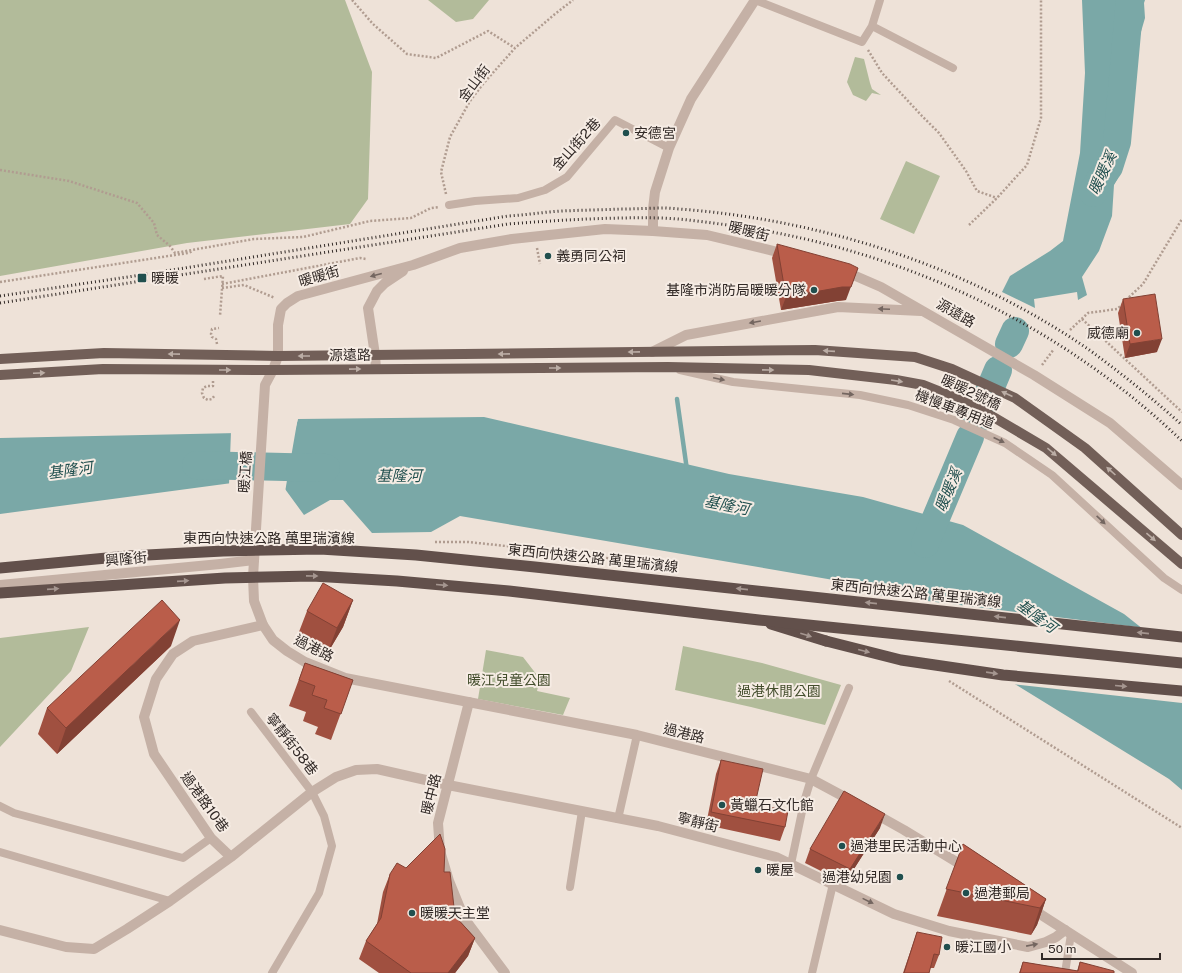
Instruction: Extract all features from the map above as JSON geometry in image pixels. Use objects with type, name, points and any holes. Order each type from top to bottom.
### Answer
[{"type":"highway","name":"東西向快速公路 萬里瑞濱線","points":[[0,568],[120,556],[192,552],[320,549],[416,555],[1182,637]]},
{"type":"highway","points":[[0,593],[225,578],[312,576],[397,581],[509,591],[759,620],[1182,663]]},
{"type":"highway","points":[[759,620],[826,641],[901,660],[1003,675],[1182,691]]},
{"type":"main road","name":"暖暖2號橋","points":[[701,351],[815,350],[907,356],[915,357],[952,369],[1015,398],[1085,448],[1182,535]]},
{"type":"main road","name":"源遠路","points":[[0,359],[104,353],[278,356],[701,351]]},
{"type":"main road","name":"源遠路","points":[[0,375],[103,369],[701,369]]},
{"type":"main road","name":"暖暖2號橋","points":[[701,369],[809,370],[896,380],[923,386],[973,405],[1046,448],[1182,564]]},
{"type":"street","points":[[653,231],[655,192],[670,148],[691,100],[755,0]]},
{"type":"street","name":"暖暖街","points":[[265,385],[278,356],[278,325],[281,309],[287,303],[298,296],[413,265],[460,248],[512,239],[605,229],[707,235],[798,257]]},
{"type":"street","name":"暖暖街","points":[[376,369],[368,308],[377,292],[385,283],[413,265]]},
{"type":"street","points":[[835,267],[881,287],[923,311]]},
{"type":"street","name":"源遠路","points":[[652,352],[686,335],[838,308],[923,311],[1034,374],[1110,423],[1182,485]]},
{"type":"street","name":"暖江橋","points":[[254,560],[265,385]]},
{"type":"street","name":"興隆街","points":[[0,585],[254,560]]},
{"type":"street","name":"過港路","points":[[254,560],[254,601],[263,625],[273,640],[305,662],[345,678],[637,736],[811,778],[904,830],[977,875]]},
{"type":"street","name":"過港路10巷","points":[[231,857],[211,838],[154,754],[144,717],[156,678],[173,654],[193,641],[263,625]]},
{"type":"street","name":"暖中路","points":[[469,702],[438,823],[440,851],[449,881],[464,918],[505,973]]},
{"type":"street","name":"寧靜街","points":[[231,857],[312,792],[336,777],[356,770],[377,769],[448,785],[658,826],[776,857],[894,914],[949,931],[1028,947],[1046,942],[1068,932]]},
{"type":"street","points":[[0,930],[66,947],[94,949],[170,901],[231,857]]},
{"type":"street","points":[[1023,904],[1132,973]]},
{"type":"lane","points":[[755,0],[862,42],[872,26],[880,0]]},
{"type":"lane","points":[[872,26],[953,68]]},
{"type":"lane","name":"金山街2巷","points":[[449,205],[475,201],[518,198],[545,190],[567,176],[615,120],[670,148]]},
{"type":"lane","name":"機慢車專用道","points":[[668,368],[733,382],[860,395],[908,405],[954,420],[1005,443],[1052,475],[1164,578],[1182,590]]},
{"type":"lane","points":[[791,864],[804,802],[811,778],[849,688]]},
{"type":"lane","name":"寧靜街58巷","points":[[251,712],[312,792],[324,816],[332,846],[320,893],[272,973]]},
{"type":"lane","points":[[618,818],[637,736]]},
{"type":"lane","points":[[0,806],[14,813],[183,858],[211,838]]},
{"type":"lane","points":[[570,887],[582,811]]},
{"type":"lane","points":[[0,852],[170,901]]},
{"type":"lane","points":[[812,973],[833,884]]},
{"type":"lane","points":[[1065,973],[1068,932]]},
{"type":"path","points":[[352,0],[373,24],[407,54],[436,58],[488,31],[515,48]]},
{"type":"path","name":"金山街","points":[[449,205],[441,172],[450,137],[470,101],[515,48],[573,0]]},
{"type":"path","points":[[969,225],[1027,166],[1041,118],[1040,0]]},
{"type":"path","points":[[862,42],[882,73],[939,133],[966,171],[977,191],[997,198]]},
{"type":"path","points":[[0,170],[69,181],[137,203],[154,223],[158,236],[170,246],[175,253],[254,239],[303,237],[370,221],[411,218],[432,208],[449,205]]},
{"type":"path","points":[[1070,330],[1088,314],[1117,309],[1143,284],[1182,219]]},
{"type":"path","points":[[537,245],[540,264]]},
{"type":"path","points":[[0,282],[188,253],[199,249]]},
{"type":"path","points":[[222,286],[360,258],[366,259]]},
{"type":"path","points":[[204,279],[223,276],[220,316]]},
{"type":"path","points":[[222,286],[244,285],[287,303]]},
{"type":"path","points":[[1082,319],[1182,412]]},
{"type":"path","points":[[219,328],[212,329],[211,334],[212,337],[216,339],[222,355]]},
{"type":"path","points":[[1034,374],[1054,349]]},
{"type":"path","points":[[213,386],[203,388],[202,396],[208,400],[215,394]]},
{"type":"green space","points":[[0,0],[345,0],[372,72],[368,199],[350,224],[187,243],[0,276]]},
{"type":"green space","points":[[428,0],[489,0],[473,19],[456,22]]},
{"type":"green space","points":[[855,57],[864,59],[872,89],[881,95],[872,93],[866,101],[853,95],[847,82]]},
{"type":"green space","points":[[906,161],[940,176],[914,234],[880,219]]},
{"type":"green space","points":[[89,627],[71,671],[0,747],[0,638]]},
{"type":"green space","name":"過港休閒公園","points":[[683,646],[762,663],[841,685],[825,725],[675,690]]},
{"type":"green space","name":"暖江兒童公園","points":[[486,650],[523,657],[540,679],[537,691],[570,698],[563,715],[478,699]]},
{"type":"water","points":[[1082,0],[1145,0],[1145,18],[1138,42],[1131,41],[1111,160],[1118,178],[1114,185],[1112,216],[1099,251],[1082,277],[1087,295],[1078,300],[1077,292],[1034,299],[1035,308],[1002,292],[1010,276],[1063,241],[1080,153],[1085,73]]},
{"type":"water","name":"基隆河","points":[[484,417],[729,474],[863,497],[963,525],[1124,614],[1182,660],[1182,790],[1169,779],[851,583],[460,516],[431,532],[372,533],[343,500],[330,500],[304,515],[285,489],[289,453],[298,419]]},
{"type":"water","points":[[238,433],[232,483],[0,514],[0,438]]},
{"type":"pier","points":[[297,417],[285,492],[283,489],[287,453]]},
{"type":"pier","points":[[231,431],[239,431],[240,433],[234,483],[233,485],[229,485]]},
{"type":"pier","name":"基隆河","points":[[863,593],[1145,628],[1182,657],[1182,703],[1011,684]]},
{"type":"building","points":[[777,244],[850,264],[858,268],[851,287],[842,287],[786,297]]},
{"type":"building","points":[[1155,294],[1162,339],[1130,344],[1123,299]]},
{"type":"building","points":[[323,583],[353,600],[337,628],[307,611]]},
{"type":"building","points":[[162,600],[180,620],[66,728],[47,708]]},
{"type":"building","points":[[305,663],[353,680],[341,714],[324,708],[327,700],[312,695],[315,686],[299,680]]},
{"type":"building","points":[[721,760],[763,769],[755,804],[788,811],[785,827],[711,812]]},
{"type":"building","name":"過港里民活動中心","points":[[844,791],[885,814],[850,869],[810,849]]},
{"type":"building","name":"暖暖天主堂","points":[[440,834],[445,849],[444,872],[450,872],[455,916],[475,938],[448,973],[411,973],[366,941],[381,918],[390,874],[397,863],[406,868]]},
{"type":"building","points":[[963,844],[1046,899],[1040,908],[946,889]]},
{"type":"building","points":[[917,932],[942,937],[939,955],[934,954],[929,973],[904,973]]},
{"type":"building","points":[[1023,962],[1078,971],[1080,962],[1114,971],[1114,973],[1020,973]]},
{"type":"waterway","name":"暖暖溪","points":[[1093,193],[1095,187],[1109,167],[1117,142],[1130,0]]},
{"type":"waterway","name":"暖暖溪","points":[[1009,344],[1015,331]]},
{"type":"waterway","name":"暖暖溪","points":[[977,420],[998,370]]},
{"type":"waterway","points":[[677,399],[687,470]]},
{"type":"waterway","name":"暖暖溪","points":[[925,544],[970,437]]},
{"type":"waterway","name":"基隆河","points":[[196,465],[326,468]]},
{"type":"railway","points":[[0,296],[508,216],[562,211],[660,208],[721,213],[777,222],[832,234],[886,250],[939,269],[991,292],[1040,319],[1088,349],[1136,386],[1182,425]]},
{"type":"railway","points":[[0,303],[508,224],[624,218],[662,218],[699,221],[798,237],[859,253],[918,274],[976,299],[1031,328],[1084,361],[1135,399],[1182,441]]},
{"type":"place","name":"安德宮","points":[[626,133]]},
{"type":"place","name":"義勇同公祠","points":[[548,256]]},
{"type":"place","name":"暖暖","points":[[142,278]]},
{"type":"place","name":"基隆市消防局暖暖分隊","points":[[814,290]]},
{"type":"place","name":"威德廟","points":[[1137,333]]},
{"type":"place","name":"黃蠟石文化館","points":[[722,805]]},
{"type":"place","name":"過港里民活動中心","points":[[842,846]]},
{"type":"place","name":"暖屋","points":[[758,870]]},
{"type":"place","name":"過港幼兒園","points":[[900,877]]},
{"type":"place","name":"過港郵局","points":[[966,893]]},
{"type":"place","name":"暖暖天主堂","points":[[412,913]]},
{"type":"place","name":"暖江國小","points":[[947,947]]}]
